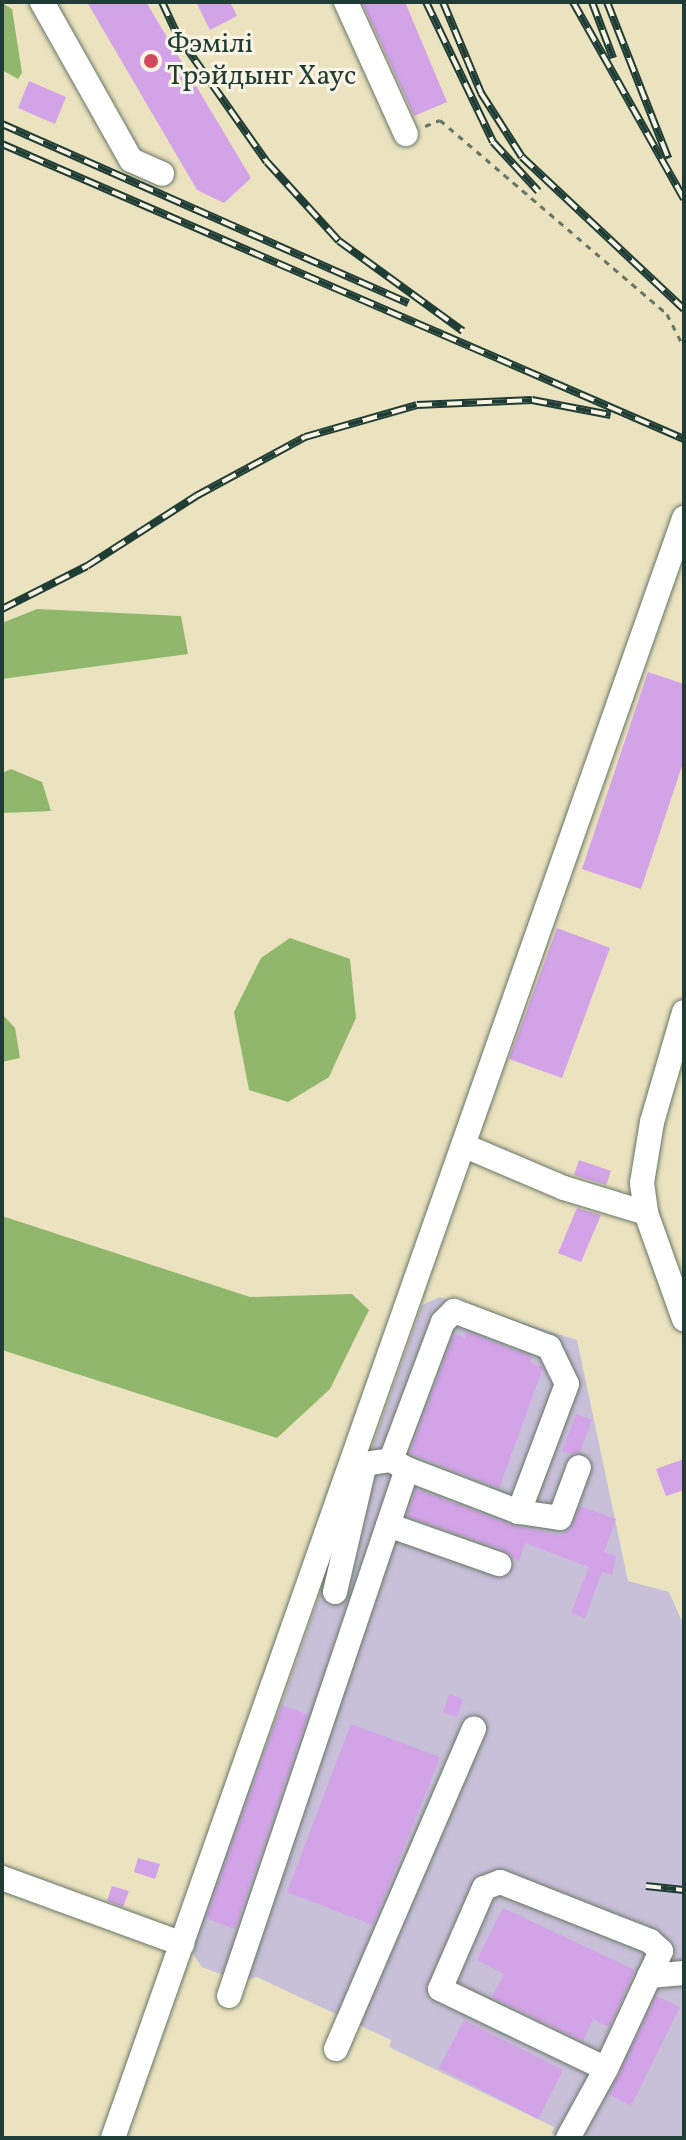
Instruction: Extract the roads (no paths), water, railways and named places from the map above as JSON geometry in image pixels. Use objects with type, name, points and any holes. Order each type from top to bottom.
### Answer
[{"type":"street","points":[[42,2],[131,160],[162,174]]},
{"type":"street","points":[[346,2],[406,134]]},
{"type":"street","points":[[113,2138],[357,1467],[465,1146],[684,518]]},
{"type":"street","points":[[684,1012],[652,1122],[642,1183],[646,1213],[684,1319]]},
{"type":"street","points":[[465,1146],[564,1188],[646,1213]]},
{"type":"street","points":[[229,1996],[388,1525],[399,1464],[443,1322],[454,1311],[549,1347],[567,1384],[519,1512]]},
{"type":"street","points":[[357,1467],[399,1464],[519,1512],[560,1518],[579,1467]]},
{"type":"street","points":[[335,1592],[357,1467]]},
{"type":"street","points":[[388,1525],[499,1564]]},
{"type":"street","points":[[336,2049],[474,1728]]},
{"type":"street","points":[[2,1878],[182,1944]]},
{"type":"street","points":[[568,2138],[606,2069],[661,1951],[650,1941],[500,1882],[484,1888],[440,1989],[606,2069]]},
{"type":"street","points":[[649,1976],[684,1973]]},
{"type":"railway","points":[[162,2],[178,36],[267,162],[339,241],[463,331]]},
{"type":"railway","points":[[426,2],[493,142],[538,191]]},
{"type":"railway","points":[[443,2],[481,93],[522,157],[684,309]]},
{"type":"railway","points":[[573,2],[684,199]]},
{"type":"railway","points":[[592,2],[613,58]]},
{"type":"railway","points":[[607,2],[668,158]]},
{"type":"railway","points":[[2,124],[408,303]]},
{"type":"railway","points":[[2,144],[684,439]]},
{"type":"railway","points":[[2,609],[87,566],[196,496],[305,437],[417,405],[532,400],[611,415]]},
{"type":"railway","points":[[646,1886],[684,1890]]},
{"type":"place","name":"Фэмілі Трэйдынг Хаус","points":[[151,61]]}]
